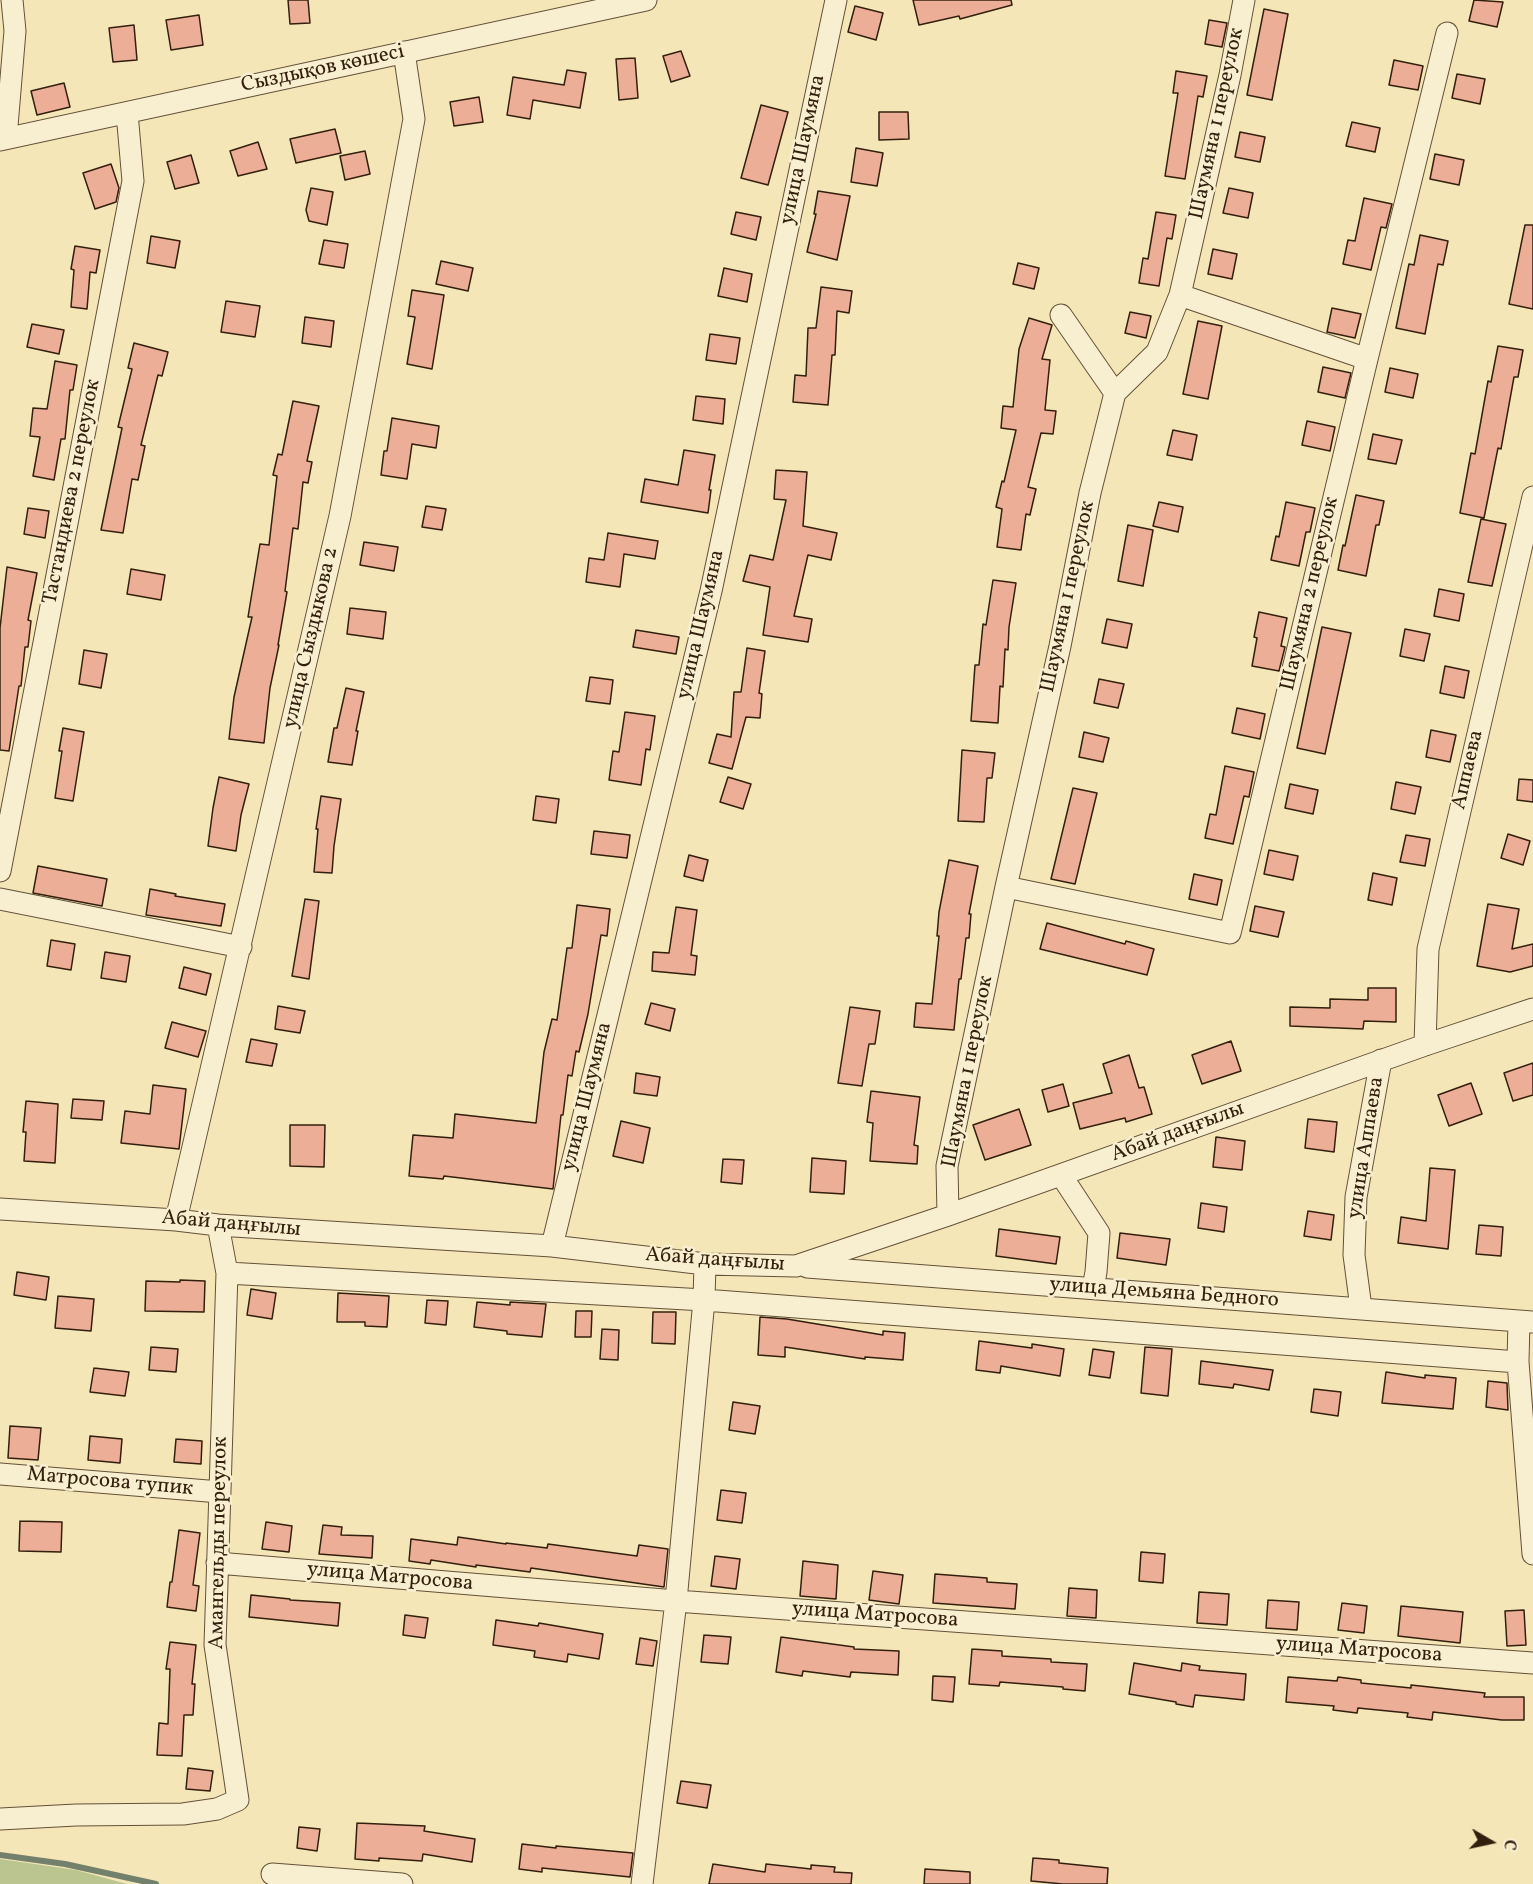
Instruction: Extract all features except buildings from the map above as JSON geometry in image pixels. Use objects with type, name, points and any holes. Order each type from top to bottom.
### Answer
[{"type":"street","points":[[3,139],[15,31],[12,0]]},
{"type":"street","name":"Сыздықов көшесі","points":[[3,139],[646,0]]},
{"type":"street","name":"улица Шаумяна","points":[[552,1246],[711,591],[836,0]]},
{"type":"street","name":"Шаумяна 1 переулок","points":[[948,1215],[947,1166],[1006,886],[1060,646],[1090,493],[1115,393],[1157,352],[1180,295],[1227,87],[1244,0]]},
{"type":"street","name":"Шаумяна 2 переулок","points":[[1006,886],[1230,933],[1447,33]]},
{"type":"street","name":"улица Сыздыкова 2","points":[[176,1220],[340,516],[414,120],[404,52]]},
{"type":"street","name":"Тастандиева 2 переулок","points":[[0,871],[133,181],[127,113]]},
{"type":"street","points":[[1180,295],[1367,359]]},
{"type":"street","points":[[1060,315],[1115,393]]},
{"type":"street","name":"Аппаева","points":[[1425,1045],[1428,949],[1533,497]]},
{"type":"street","points":[[0,899],[241,947]]},
{"type":"street","name":"Абай даңғылы","points":[[0,1209],[552,1246],[705,1264],[796,1266],[948,1215],[1381,1060],[1533,1010]]},
{"type":"street","name":"улица Аппаева","points":[[1361,1308],[1354,1255],[1356,1197],[1381,1060]]},
{"type":"street","points":[[1061,1175],[1099,1233],[1093,1288]]},
{"type":"street","name":"Амангельды переулок","points":[[0,1819],[76,1815],[183,1814],[217,1809],[238,1800],[215,1645],[227,1273],[218,1225]]},
{"type":"street","points":[[642,1884],[676,1601],[704,1300],[705,1264]]},
{"type":"street","name":"улица Демьяна Бедного","points":[[796,1266],[1526,1321]]},
{"type":"street","points":[[227,1273],[704,1300],[1518,1362]]},
{"type":"street","points":[[1526,1321],[1518,1362],[1533,1554]]},
{"type":"street","name":"Матросова тупик","points":[[0,1474],[220,1492]]},
{"type":"street","name":"улица Матросова","points":[[217,1563],[676,1601],[1533,1663]]},
{"type":"street","points":[[272,1874],[402,1884]]},
{"type":"green space","points":[[0,1859],[76,1870],[127,1884],[0,1884]]},
{"type":"waterway","points":[[0,1855],[65,1864],[156,1884]]}]
